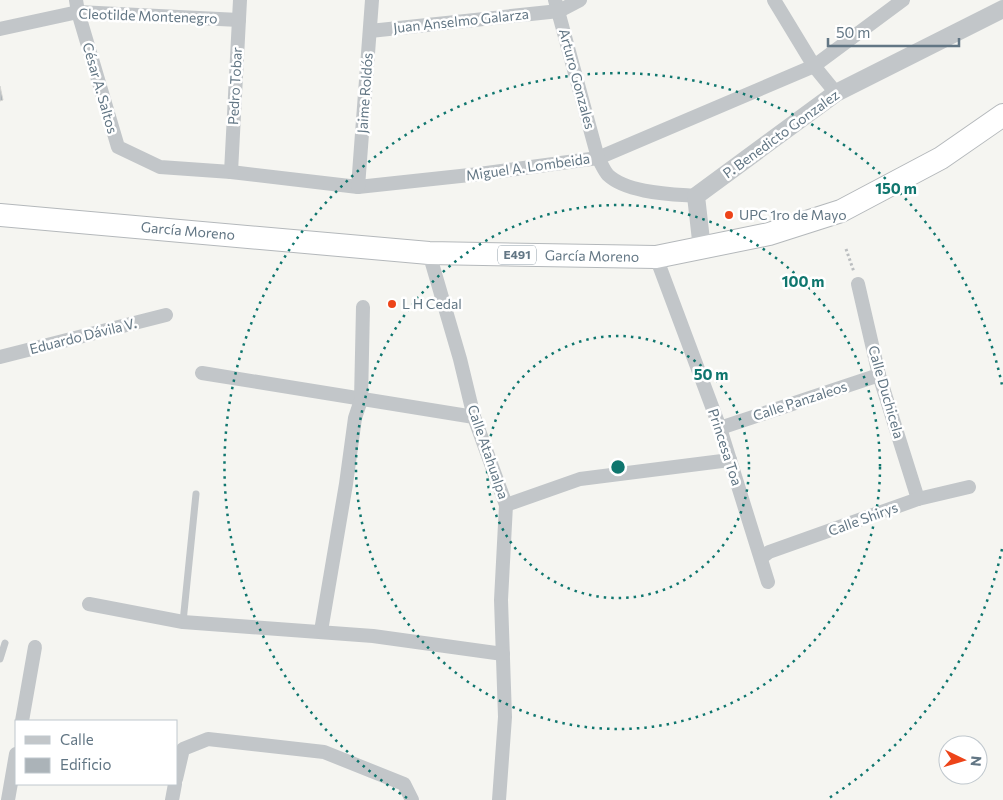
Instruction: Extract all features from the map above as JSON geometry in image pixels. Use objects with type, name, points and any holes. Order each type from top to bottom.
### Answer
[{"type":"highway","name":"García Moreno","points":[[0,215],[430,253],[656,257],[769,234],[841,211],[941,158],[1003,115]]},
{"type":"street","name":"Pedro Tobar","points":[[230,172],[240,0]]},
{"type":"street","name":"Jaime Roldós","points":[[358,187],[372,0]]},
{"type":"street","name":"Juan Anselmo Galarza","points":[[370,31],[557,5],[580,0]]},
{"type":"street","points":[[774,0],[814,66],[836,93]]},
{"type":"street","name":"Miguel A. Lombeida","points":[[118,147],[160,167],[230,172],[358,187],[479,174],[598,158],[814,66],[904,0]]},
{"type":"street","name":"Arturo Gonzales","points":[[557,5],[598,158]]},
{"type":"street","name":"Cleotilde Montenegro","points":[[0,30],[77,6],[239,20]]},
{"type":"street","name":"César A. Saltos","points":[[77,6],[118,147]]},
{"type":"street","name":"P. Benedicto Gonzalez","points":[[696,196],[836,93],[1003,9]]},
{"type":"street","points":[[598,158],[608,175],[632,187],[658,193],[696,196],[702,249]]},
{"type":"street","name":"Calle Atahualpa","points":[[430,253],[460,359],[474,417],[506,505],[501,600],[504,717],[499,800]]},
{"type":"street","name":"Princesa Toa","points":[[656,257],[720,428],[768,582]]},
{"type":"street","name":"Calle Duchicela","points":[[858,284],[880,375],[918,499]]},
{"type":"street","points":[[321,631],[346,484],[355,418],[361,400],[363,307]]},
{"type":"street","name":"Eduardo Dávila V.","points":[[0,357],[166,315]]},
{"type":"street","points":[[202,373],[474,417]]},
{"type":"street","name":"Calle Panzaleos","points":[[720,428],[880,375]]},
{"type":"street","points":[[506,505],[580,479],[730,460]]},
{"type":"street","name":"Calle Shirys","points":[[761,558],[769,552],[918,499],[969,487]]},
{"type":"street","points":[[89,604],[183,622],[373,636],[503,654]]},
{"type":"street","points":[[22,720],[35,647]]},
{"type":"street","points":[[178,770],[183,749],[208,739],[324,752],[404,784],[412,800]]},
{"type":"street","points":[[8,800],[15,760]]},
{"type":"street","points":[[172,800],[175,785]]},
{"type":"lane","points":[[183,622],[196,494]]},
{"type":"lane","points":[[0,659],[5,643]]},
{"type":"path","points":[[846,249],[858,284]]},
{"type":"building","points":[[0,86],[3,100],[0,101]]},
{"type":"place","name":"UPC 1ro de Mayo","points":[[729,215]]},
{"type":"place","name":"L H Cedal","points":[[392,304]]}]
